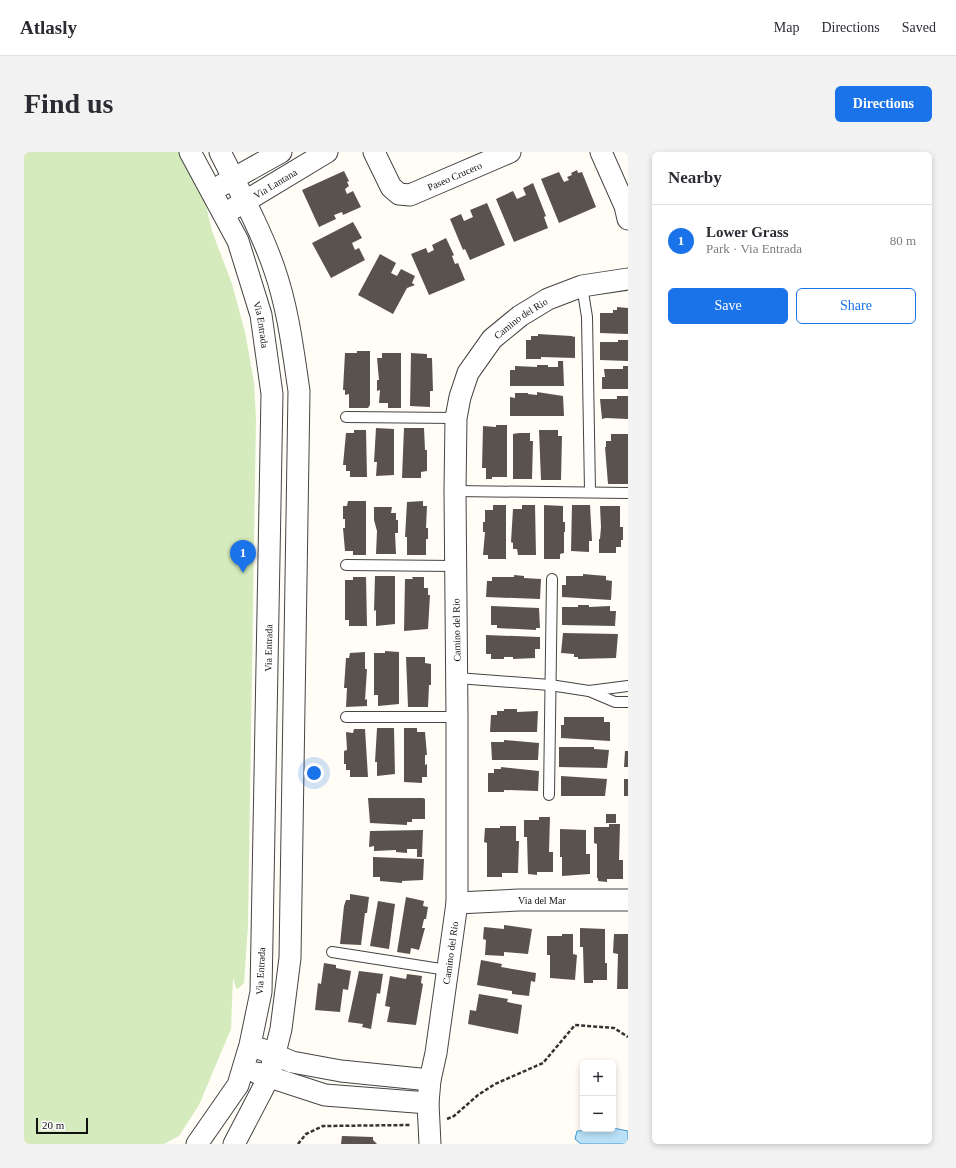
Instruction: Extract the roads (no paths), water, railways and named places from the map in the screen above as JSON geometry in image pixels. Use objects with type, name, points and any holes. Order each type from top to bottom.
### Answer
[{"type":"street","name":"Via Entrada","points":[[190,152],[238,241],[261,315],[272,394],[261,992],[250,1045],[238,1085],[198,1144]]},
{"type":"street","points":[[220,152],[258,225],[275,269],[289,324],[299,391],[290,958],[281,1029],[269,1077],[234,1144]]},
{"type":"street","points":[[211,192],[281,152]]},
{"type":"street","name":"Via Lantana","points":[[223,214],[246,202],[327,152]]},
{"type":"street","name":"Paseo Crucero","points":[[374,152],[391,187],[399,194],[410,195],[510,152]]},
{"type":"street","points":[[601,152],[625,206],[628,219]]},
{"type":"street","name":"Camino del Rio","points":[[429,1135],[428,1103],[430,1080],[436,1053],[456,903],[456,418],[468,373],[492,339],[520,316],[548,299],[582,286],[628,279]]},
{"type":"street","name":"Via del Mar","points":[[456,903],[519,900],[628,900]]},
{"type":"street","points":[[250,1045],[292,1062],[341,1071],[430,1080]]},
{"type":"street","points":[[243,1068],[325,1095],[428,1103]]},
{"type":"lane","points":[[582,286],[587,317],[590,491]]},
{"type":"lane","points":[[346,417],[456,418]]},
{"type":"lane","points":[[455,491],[590,491],[628,493]]},
{"type":"lane","points":[[346,565],[455,566]]},
{"type":"lane","points":[[549,795],[552,579]]},
{"type":"lane","points":[[457,678],[550,685],[589,691],[615,702],[628,702]]},
{"type":"lane","points":[[589,691],[628,686]]},
{"type":"lane","points":[[346,717],[457,717]]},
{"type":"lane","points":[[332,952],[447,970]]},
{"type":"water","points":[[616,1129],[628,1131],[628,1144],[581,1144],[575,1139],[577,1131],[616,1132]]},
{"type":"place","name":"Lower Grass","points":[[243,573]]}]
